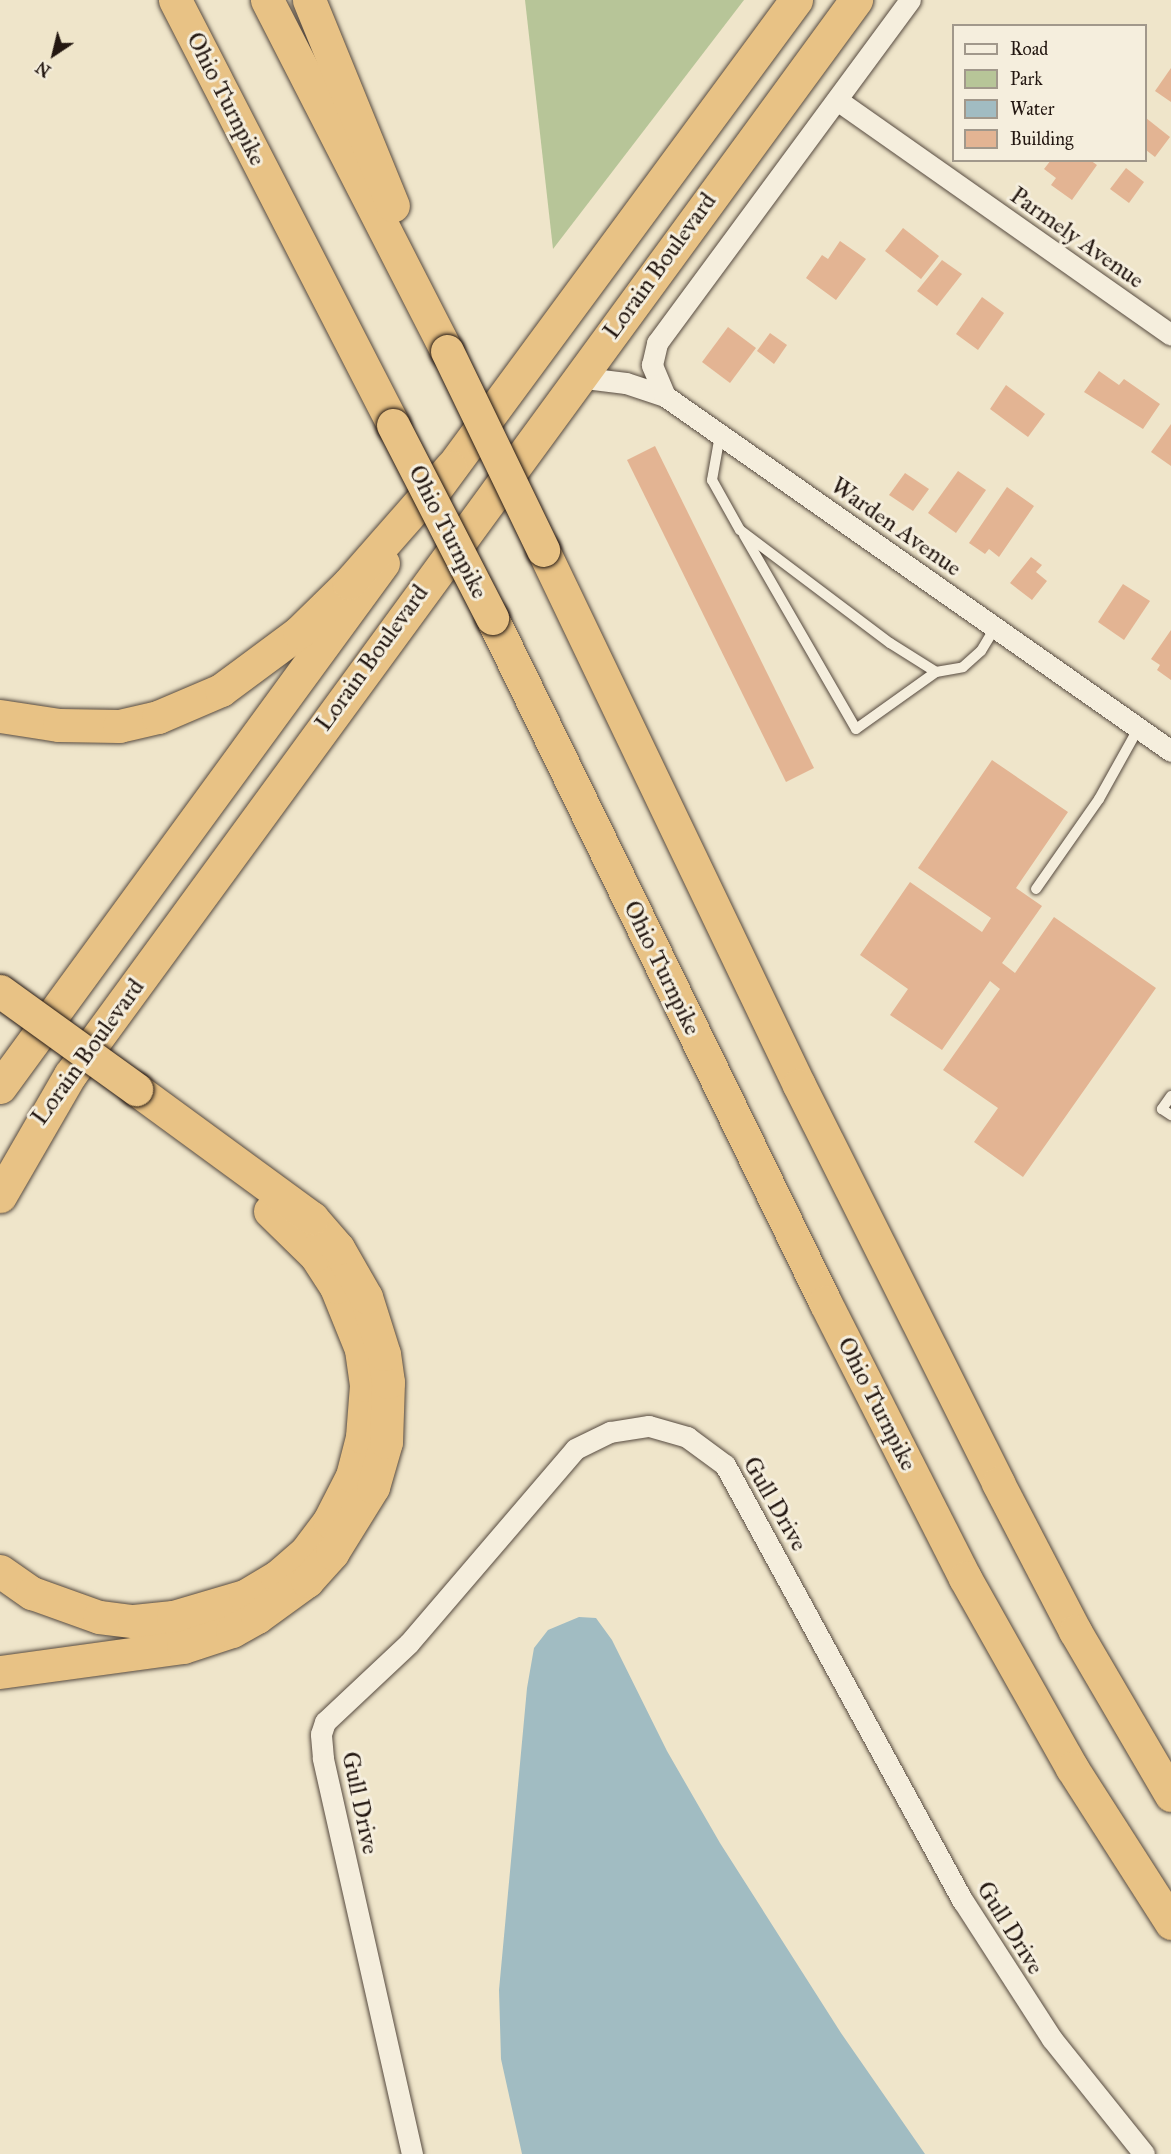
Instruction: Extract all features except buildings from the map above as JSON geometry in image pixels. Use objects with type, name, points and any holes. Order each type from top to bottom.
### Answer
[{"type":"highway","name":"Ohio Turnpike","points":[[175,0],[492,618],[815,1280],[965,1578],[1072,1768],[1171,1923]]},
{"type":"highway","points":[[267,0],[447,351],[794,1074],[998,1483],[1075,1631],[1171,1795]]},
{"type":"highway","points":[[309,0],[370,144],[447,351]]},
{"type":"highway","name":"Lorain Boulevard","points":[[0,1087],[451,467],[796,0]]},
{"type":"highway","name":"Lorain Boulevard","points":[[0,1174],[578,377],[856,0]]},
{"type":"highway","points":[[0,716],[59,725],[119,726],[158,717],[221,690],[316,615],[451,467]]},
{"type":"highway","points":[[0,991],[132,1096],[292,1230],[336,1287],[361,1348],[366,1385],[362,1437],[354,1466],[329,1521],[304,1553],[269,1582],[209,1610],[134,1621],[99,1617],[42,1597],[0,1571]]},
{"type":"highway","points":[[0,1011],[132,1096],[304,1212],[338,1248],[366,1297],[384,1354],[388,1382],[386,1442],[373,1487],[332,1553],[307,1581],[257,1617],[232,1631],[183,1647],[0,1672]]},
{"type":"highway","points":[[0,1196],[70,1075]]},
{"type":"street","name":"Lorain Boulevard","points":[[665,396],[652,365],[657,343],[910,0]]},
{"type":"street","name":"Parmely Avenue","points":[[837,100],[1171,335]]},
{"type":"street","name":"Warden Avenue","points":[[578,377],[626,382],[665,396],[1171,751]]},
{"type":"street","name":"Gull Drive","points":[[412,2154],[323,1758],[321,1734],[332,1712],[410,1643],[575,1449],[610,1432],[648,1426],[687,1437],[725,1465],[963,1901],[1052,2039],[1144,2154]]},
{"type":"lane","points":[[720,435],[712,480],[856,729],[936,672],[963,667],[981,651],[995,628]]},
{"type":"lane","points":[[740,530],[890,643],[936,672]]},
{"type":"lane","points":[[1036,889],[1099,799],[1138,729]]},
{"type":"lane","points":[[1171,1096],[1162,1109],[1171,1115]]},
{"type":"green space","points":[[525,0],[744,0],[553,249]]},
{"type":"water","points":[[579,1617],[596,1618],[612,1640],[667,1751],[720,1843],[841,2033],[925,2154],[522,2154],[501,2059],[499,1990],[527,1688],[534,1648],[548,1630]]}]
